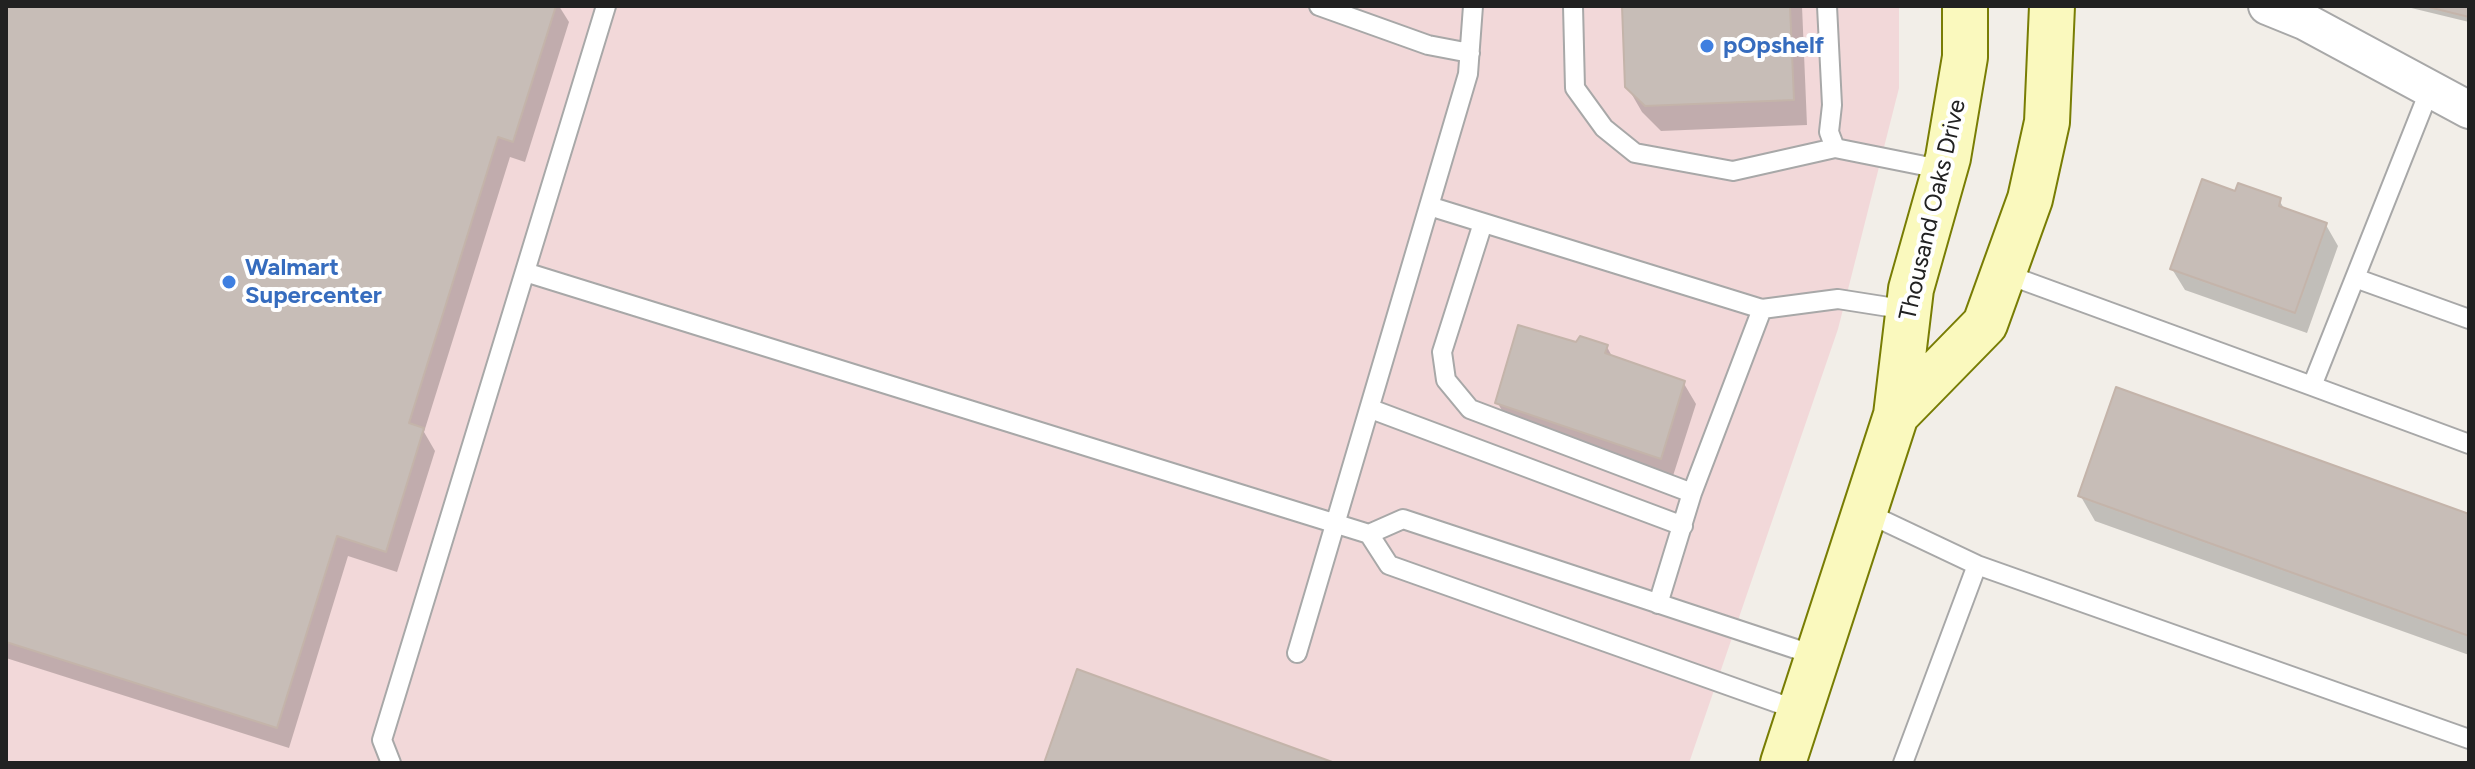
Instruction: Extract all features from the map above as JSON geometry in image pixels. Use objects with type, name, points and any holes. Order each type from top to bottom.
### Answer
[{"type":"main road","name":"Thousand Oaks Drive","points":[[1783,763],[1896,415],[1911,289],[1945,170],[1965,57],[1965,6]]},
{"type":"main road","name":"Thousand Oaks Drive","points":[[1896,415],[1985,324],[2030,199],[2047,122],[2052,6]]},
{"type":"street","points":[[2267,6],[2304,21],[2469,110]]},
{"type":"lane","points":[[391,763],[382,740],[606,6]]},
{"type":"lane","points":[[1319,6],[1428,45],[1470,53]]},
{"type":"lane","points":[[1297,653],[1429,206],[1470,53],[1473,6]]},
{"type":"lane","points":[[1573,6],[1575,88],[1604,128],[1635,153],[1733,171],[1835,148],[1945,170]]},
{"type":"lane","points":[[1827,6],[1832,105],[1829,132],[1835,148]]},
{"type":"lane","points":[[2312,386],[2430,89]]},
{"type":"lane","points":[[1429,206],[1762,309],[1838,299],[1908,310]]},
{"type":"lane","points":[[1483,223],[1442,352],[1446,380],[1470,409],[1692,493]]},
{"type":"lane","points":[[525,272],[1369,534],[1389,565],[1800,711]]},
{"type":"lane","points":[[2003,273],[2469,444]]},
{"type":"lane","points":[[2355,278],[2469,319]]},
{"type":"lane","points":[[1658,604],[1692,493],[1762,309]]},
{"type":"lane","points":[[1371,409],[1683,526]]},
{"type":"lane","points":[[1865,512],[1977,565],[2469,739]]},
{"type":"lane","points":[[1369,534],[1403,519],[1818,657]]},
{"type":"lane","points":[[1903,763],[1977,565]]},
{"type":"shaded area","points":[[6,6],[1899,6],[1899,88],[1838,329],[1689,763],[6,763]]},
{"type":"building","name":"Walmart Supercenter","points":[[6,6],[556,6],[513,142],[498,137],[409,423],[424,428],[386,552],[337,536],[277,728],[6,642]]},
{"type":"building","name":"pOpshelf","points":[[1622,6],[1790,6],[1794,100],[1645,106],[1625,87]]},
{"type":"building","points":[[2424,6],[2469,6],[2469,17]]},
{"type":"building","points":[[2202,179],[2235,191],[2238,183],[2281,198],[2279,206],[2327,223],[2295,313],[2170,269]]},
{"type":"building","points":[[1518,325],[1576,342],[1580,336],[1608,345],[1605,353],[1685,381],[1661,459],[1495,403]]},
{"type":"building","points":[[2116,387],[2469,514],[2469,636],[2078,496]]},
{"type":"building","points":[[1077,669],[1335,763],[1044,763]]},
{"type":"place","name":"pOpshelf","points":[[1707,46]]},
{"type":"place","name":"Walmart Supercenter","points":[[229,282]]}]
